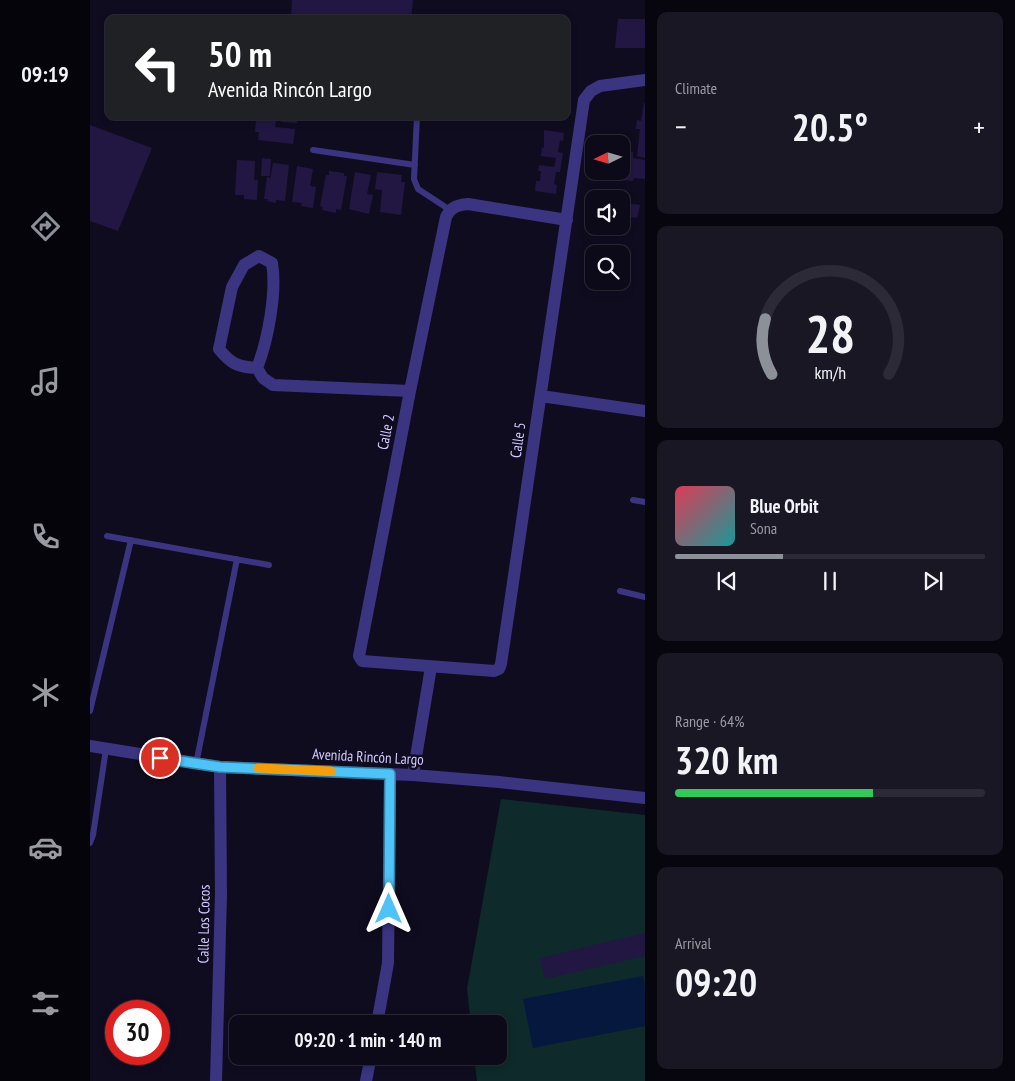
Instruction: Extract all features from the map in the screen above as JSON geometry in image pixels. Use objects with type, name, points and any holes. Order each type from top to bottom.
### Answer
[{"type":"street","name":"Calle 5","points":[[431,667],[494,671],[499,669],[501,664],[584,100],[591,91],[600,86],[645,80]]},
{"type":"street","points":[[450,210],[460,205],[468,204],[567,220]]},
{"type":"street","name":"Calle 2","points":[[431,667],[362,661],[359,656],[410,391],[446,217],[450,210]]},
{"type":"street","points":[[259,256],[272,263],[274,276],[272,303],[262,356],[257,368],[243,367],[229,361],[219,349],[232,287],[244,265],[259,256]]},
{"type":"street","points":[[257,368],[264,378],[273,385],[410,391]]},
{"type":"street","points":[[541,396],[645,411]]},
{"type":"street","points":[[413,774],[431,667]]},
{"type":"street","name":"Avenida Rincón Largo","points":[[90,746],[220,767],[413,774],[645,798]]},
{"type":"street","name":"Calle Los Cocos","points":[[216,1081],[221,894],[220,767]]},
{"type":"street","points":[[379,1015],[388,963],[390,774]]},
{"type":"street","points":[[366,1081],[369,1065]]},
{"type":"lane","points":[[417,120],[414,179],[418,189],[450,210]]},
{"type":"lane","points":[[313,150],[415,165]]},
{"type":"lane","points":[[633,500],[645,502]]},
{"type":"lane","points":[[107,536],[269,565]]},
{"type":"lane","points":[[90,711],[130,540]]},
{"type":"lane","points":[[196,764],[237,559]]},
{"type":"lane","points":[[620,591],[645,596]]},
{"type":"lane","points":[[90,843],[93,835],[106,749]]},
{"type":"green space","points":[[501,799],[645,815],[645,1081],[477,1081],[475,1065],[507,1065],[507,1015],[470,1015],[467,989]]},
{"type":"water","points":[[643,976],[645,987],[645,1026],[533,1048],[523,999]]},
{"type":"building","points":[[292,0],[413,0],[411,15],[291,15]]},
{"type":"building","points":[[618,19],[645,19],[645,48],[615,48]]},
{"type":"building","points":[[644,103],[645,158],[637,156],[640,129],[636,129],[637,120],[641,121]]},
{"type":"building","points":[[256,120],[276,120],[275,127],[295,129],[293,144],[258,140],[259,132],[255,132]]},
{"type":"building","points":[[281,120],[297,120],[297,123],[281,122]]},
{"type":"building","points":[[90,125],[152,148],[118,231],[90,221]]},
{"type":"building","points":[[544,130],[564,133],[563,141],[560,140],[558,152],[563,153],[560,172],[556,172],[554,184],[557,185],[556,194],[535,191],[536,181],[540,181],[541,171],[538,171],[539,165],[554,167],[556,158],[541,156],[542,147],[544,148]]},
{"type":"building","points":[[630,152],[633,152],[633,158],[645,160],[645,179],[634,178],[633,181],[622,180],[630,180]]},
{"type":"building","points":[[262,158],[271,159],[270,176],[261,176]]},
{"type":"building","points":[[237,160],[255,161],[254,180],[258,180],[257,200],[244,199],[244,195],[235,195]]},
{"type":"building","points":[[273,163],[289,165],[285,201],[276,200],[276,203],[264,199],[267,177],[270,178],[270,181]]},
{"type":"building","points":[[297,166],[313,169],[310,186],[316,187],[313,208],[301,206],[302,203],[292,202]]},
{"type":"building","points":[[329,171],[344,173],[344,176],[347,176],[341,210],[336,209],[336,213],[322,210],[323,207],[320,206],[326,175],[329,175]]},
{"type":"building","points":[[355,172],[371,175],[367,194],[373,195],[369,214],[349,209]]},
{"type":"building","points":[[377,172],[402,175],[401,182],[405,182],[401,215],[380,212],[382,190],[375,189]]},
{"type":"building","points":[[630,204],[640,205],[637,218],[630,217]]},
{"type":"building","points":[[645,933],[645,956],[545,979],[540,958]]},
{"type":"slow traffic","points":[[258,768],[331,771]]},
{"type":"route","points":[[160,758],[220,767],[390,774],[389,909]]}]
